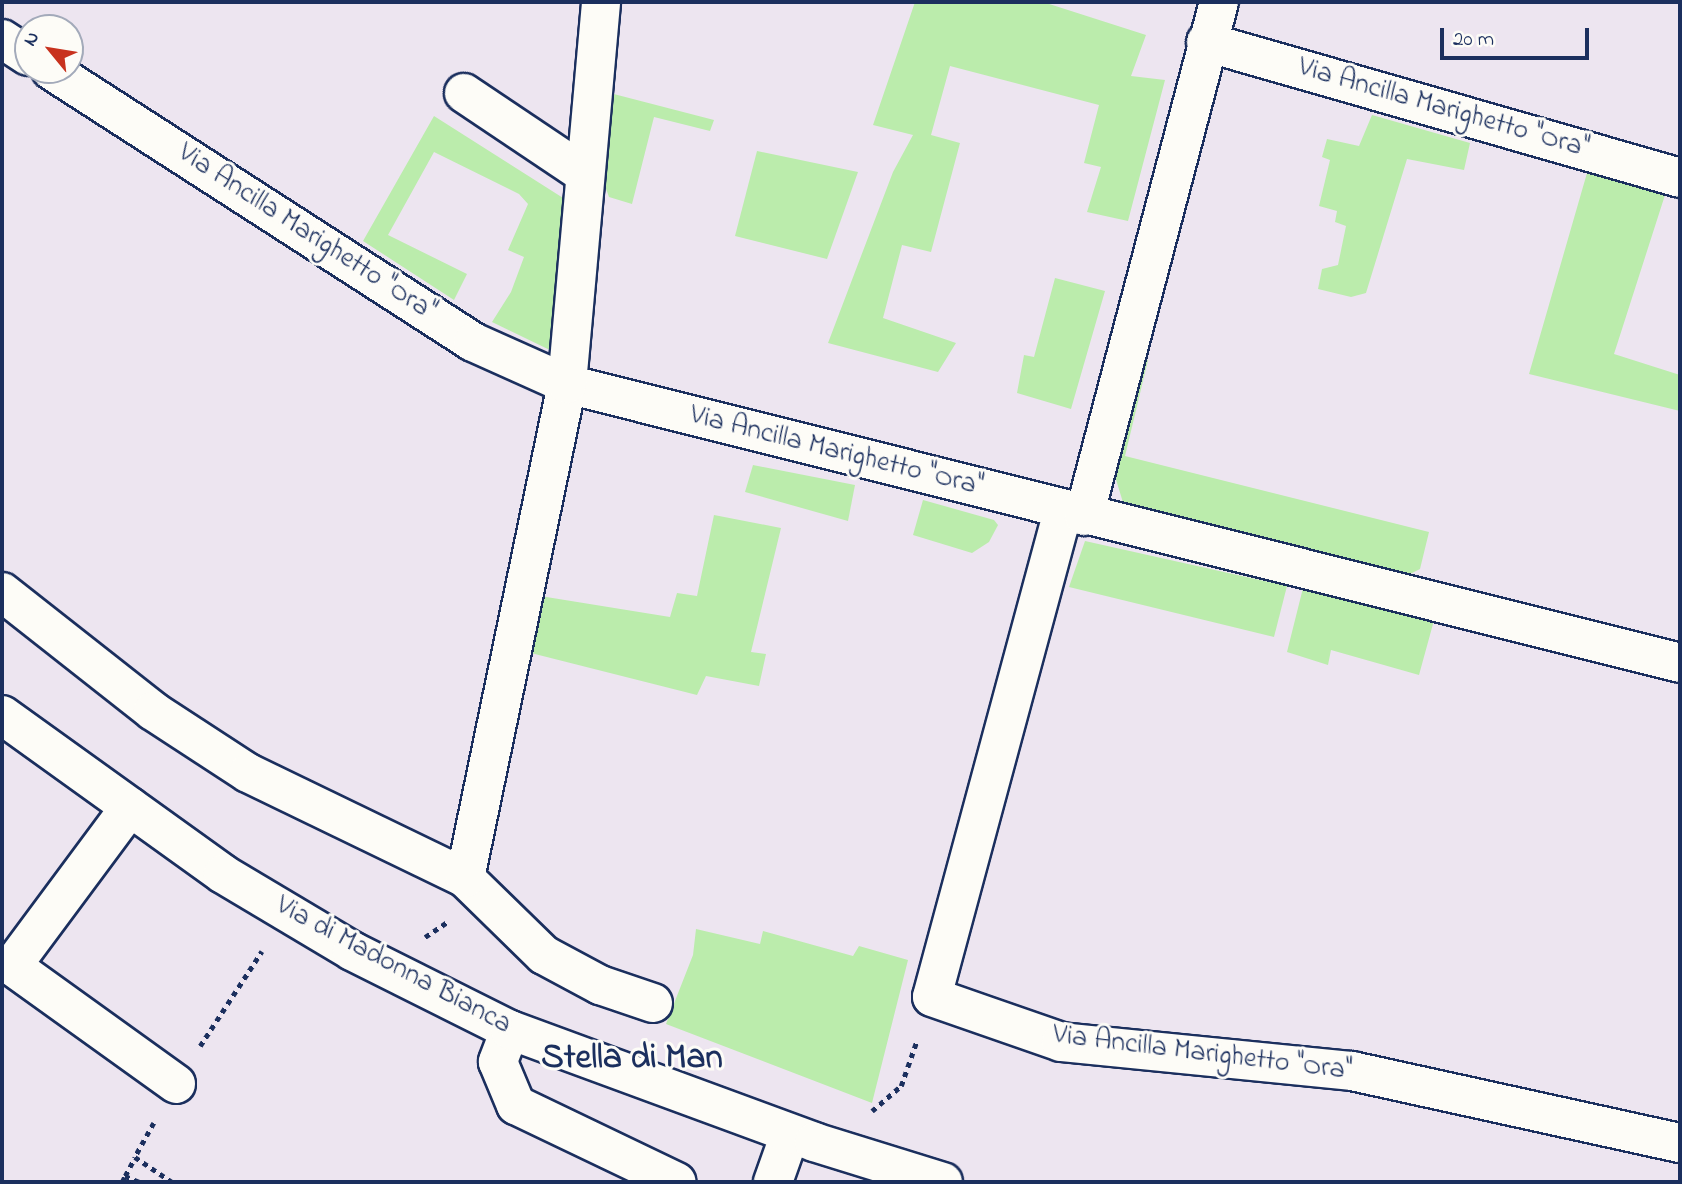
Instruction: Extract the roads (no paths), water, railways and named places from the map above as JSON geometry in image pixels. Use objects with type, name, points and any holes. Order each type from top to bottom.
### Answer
[{"type":"street","points":[[465,878],[567,384],[583,173],[601,2]]},
{"type":"street","name":"Via Ancilla Marighetto \"Ora\"","points":[[1219,2],[1074,514],[932,997],[1061,1042],[1352,1071],[1680,1143]]},
{"type":"street","name":"Via Ancilla Marighetto \"Ora\"","points":[[1206,41],[1680,178]]},
{"type":"street","name":"Via Ancilla Marighetto \"Ora\"","points":[[73,84],[473,342],[567,384],[1074,514],[1680,663]]},
{"type":"street","points":[[464,93],[583,173]]},
{"type":"street","points":[[2,592],[153,711],[248,773],[465,878],[544,955],[600,985],[653,1003]]},
{"type":"street","name":"Via di Madonna Bianca","points":[[2,715],[223,874],[352,951],[510,1030],[790,1134],[943,1182]]},
{"type":"street","points":[[130,807],[7,962],[176,1084]]},
{"type":"street","points":[[510,1030],[498,1062],[516,1105],[677,1182]]},
{"type":"street","points":[[773,1182],[790,1134]]},
{"type":"district","name":"Stella di Man","points":[[632,1059]]}]
